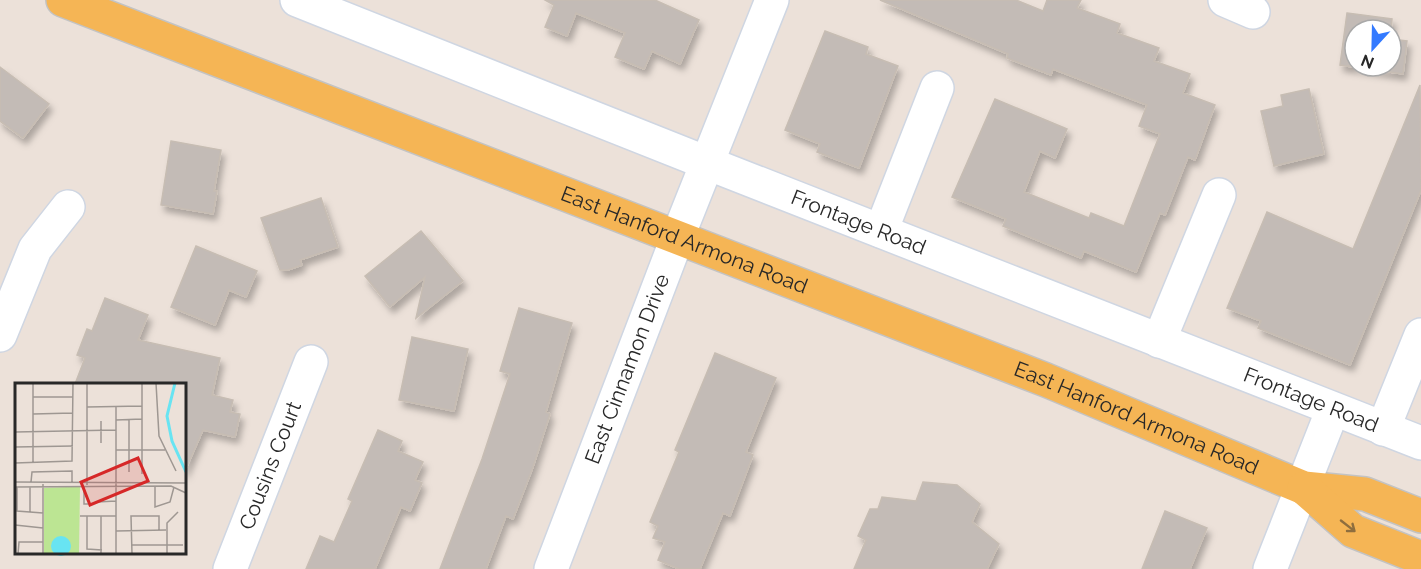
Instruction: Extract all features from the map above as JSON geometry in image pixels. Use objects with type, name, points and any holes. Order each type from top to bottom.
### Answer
[{"type":"main road","name":"East Hanford Armona Road","points":[[63,0],[1046,380],[1304,488],[1365,494],[1421,516]]},
{"type":"main road","name":"East Hanford Armona Road","points":[[1304,488],[1353,531],[1421,558]]},
{"type":"street","name":"Frontage Road","points":[[297,0],[1421,443]]},
{"type":"street","name":"East Cinnamon Drive","points":[[551,569],[678,236],[772,0]]},
{"type":"street","points":[[881,231],[937,88]]},
{"type":"street","points":[[1159,341],[1219,195]]},
{"type":"street","points":[[0,335],[35,249],[68,207]]},
{"type":"street","points":[[1383,429],[1421,335]]},
{"type":"street","name":"Cousins Court","points":[[230,569],[311,362]]},
{"type":"street","points":[[1270,569],[1304,488],[1333,409]]},
{"type":"building","points":[[545,0],[655,0],[699,20],[680,64],[652,51],[644,69],[615,57],[625,33],[576,13],[567,36],[545,27],[554,5]]},
{"type":"building","points":[[880,0],[1016,0],[1043,11],[1047,0],[1081,0],[1077,8],[1120,24],[1117,33],[1159,48],[1154,61],[1190,74],[1183,93],[1215,105],[1195,160],[1188,157],[1165,215],[1160,213],[1136,272],[1084,251],[1081,258],[1003,226],[1006,219],[952,197],[995,99],[1067,129],[1055,158],[1040,151],[1024,192],[1089,218],[1091,213],[1124,226],[1160,134],[1139,126],[1147,105],[1053,69],[1051,75],[1007,58],[1008,54]]},
{"type":"building","points":[[1347,13],[1384,18],[1346,18]]},
{"type":"building","points":[[825,31],[868,47],[866,54],[898,66],[859,168],[817,152],[820,144],[785,130]]},
{"type":"building","points":[[1403,40],[1407,41],[1403,74]]},
{"type":"building","points":[[1343,43],[1343,65],[1340,65]]},
{"type":"building","points":[[0,67],[49,104],[23,138],[0,121]]},
{"type":"building","points":[[1420,85],[1421,190],[1350,365],[1258,328],[1261,321],[1227,308],[1267,212],[1353,249]]},
{"type":"building","points":[[1309,89],[1324,154],[1274,166],[1261,111],[1283,106],[1281,95]]},
{"type":"building","points":[[171,141],[221,150],[214,191],[217,191],[213,214],[161,205]]},
{"type":"building","points":[[321,198],[338,247],[300,260],[302,265],[280,270],[261,218]]},
{"type":"building","points":[[421,231],[463,281],[416,318],[425,277],[390,307],[365,276]]},
{"type":"building","points":[[196,246],[257,271],[246,297],[229,290],[215,325],[171,307]]},
{"type":"building","points":[[105,298],[148,315],[138,340],[220,358],[212,395],[233,400],[230,412],[240,414],[235,437],[203,430],[186,468],[186,383],[75,383],[85,358],[77,355],[87,329],[92,331]]},
{"type":"building","points":[[519,308],[572,323],[546,412],[550,414],[513,519],[506,516],[486,569],[440,569],[482,459],[510,374],[500,371]]},
{"type":"building","points":[[412,337],[468,349],[454,411],[399,400]]},
{"type":"building","points":[[715,353],[776,378],[746,452],[753,455],[730,516],[723,513],[700,569],[679,569],[658,560],[665,542],[653,538],[658,526],[650,522],[679,452],[675,450]]},
{"type":"building","points":[[378,430],[402,441],[398,451],[423,462],[415,480],[422,483],[410,511],[401,507],[375,569],[306,569],[320,536],[334,542],[352,501],[348,499]]},
{"type":"building","points":[[923,482],[957,485],[980,504],[972,522],[999,544],[987,569],[854,569],[866,540],[858,536],[870,509],[878,509],[882,497],[916,501]]},
{"type":"building","points":[[1165,511],[1207,528],[1190,569],[1142,569]]}]
